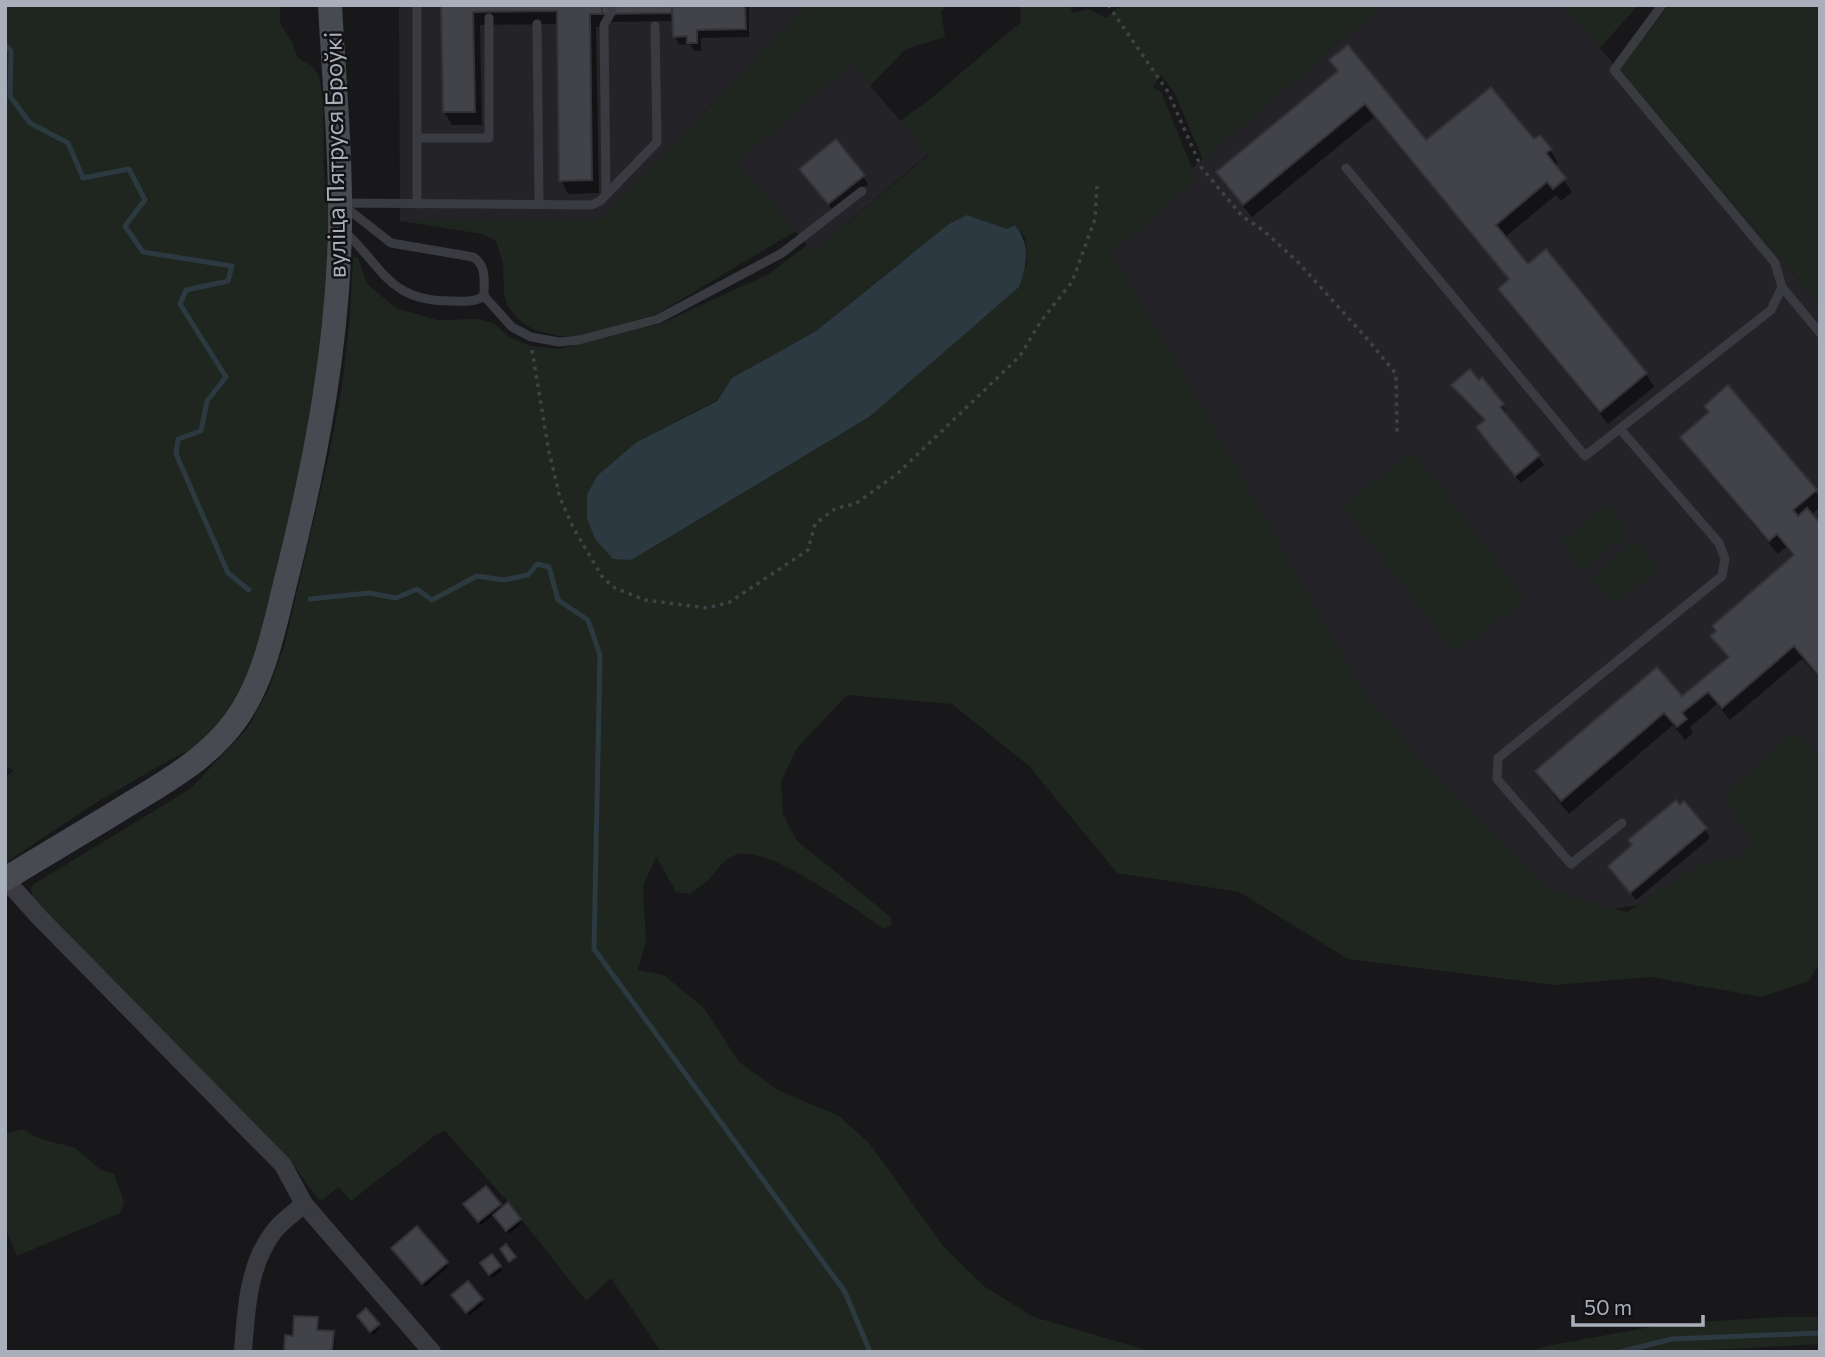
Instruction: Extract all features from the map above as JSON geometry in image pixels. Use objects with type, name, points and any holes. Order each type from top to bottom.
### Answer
[{"type":"main road","name":"вуліца Пятруся Броўкі","points":[[5,879],[178,774],[211,748],[236,721],[256,685],[292,553],[328,385],[336,314],[340,203],[330,5]]},
{"type":"street","points":[[5,879],[283,1165],[304,1204],[432,1352]]},
{"type":"street","points":[[243,1352],[247,1301],[253,1274],[263,1249],[276,1228],[304,1204]]},
{"type":"lane","points":[[416,5],[417,204]]},
{"type":"lane","points":[[606,194],[604,25],[612,11],[612,5]]},
{"type":"lane","points":[[1662,5],[1614,69],[1775,263],[1782,287],[1820,332]]},
{"type":"lane","points":[[417,138],[489,138],[489,18]]},
{"type":"lane","points":[[537,24],[539,204]]},
{"type":"lane","points":[[340,203],[592,205],[657,142],[655,26]]},
{"type":"lane","points":[[1346,168],[1586,456],[1771,310],[1782,287]]},
{"type":"lane","points":[[340,203],[391,243],[473,257],[480,261],[483,268],[484,296],[512,327],[531,337],[559,342],[579,340],[658,319],[782,253],[862,191]]},
{"type":"lane","points":[[340,228],[360,246],[381,274],[401,291],[440,301],[477,301],[484,296]]},
{"type":"lane","points":[[1620,430],[1719,543],[1725,559],[1721,576],[1498,758],[1497,779],[1572,864],[1622,823]]},
{"type":"path","points":[[1108,5],[1168,92],[1201,167],[1242,216],[1264,231],[1297,261],[1396,374],[1397,432]]},
{"type":"path","points":[[531,337],[549,452],[560,498],[574,529],[603,578],[615,588],[645,600],[707,608],[730,602],[808,550],[815,524],[836,508],[855,504],[897,474],[1020,356],[1041,321],[1072,282],[1095,219],[1097,186]]},
{"type":"shaded area","points":[[5,5],[280,5],[280,23],[298,58],[311,65],[319,76],[323,101],[324,175],[331,227],[319,384],[284,551],[247,682],[228,716],[204,742],[97,802],[5,863],[5,777],[14,771],[5,765]]},
{"type":"shaded area","points":[[399,5],[809,5],[598,220],[400,221]]},
{"type":"shaded area","points":[[809,5],[949,5],[941,11],[945,37],[906,49],[870,86],[851,65],[737,162],[796,231],[657,314],[578,336],[559,336],[534,330],[518,319],[507,305],[503,263],[496,241],[482,234],[400,221],[598,220]]},
{"type":"shaded area","points":[[1020,5],[1069,5],[1073,13],[1089,9],[1106,18],[1121,5],[1384,5],[1203,160],[1174,92],[1161,75],[1153,87],[1161,92],[1197,180],[1111,253],[1175,360],[1363,691],[1432,773],[1553,891],[1627,912],[1700,864],[1736,859],[1753,845],[1724,795],[1795,732],[1820,756],[1820,962],[1809,981],[1761,997],[1651,977],[1553,985],[1348,959],[1239,892],[1117,873],[1030,767],[952,704],[847,695],[797,748],[781,782],[783,814],[797,841],[891,917],[892,925],[884,929],[811,880],[768,859],[749,854],[735,855],[726,860],[707,881],[690,894],[676,892],[656,857],[643,886],[646,941],[638,970],[664,975],[704,1008],[739,1062],[778,1090],[839,1116],[870,1144],[943,1246],[985,1287],[1034,1317],[1153,1352],[661,1352],[611,1278],[586,1301],[508,1202],[445,1131],[437,1134],[351,1201],[338,1187],[323,1200],[318,1199],[289,1159],[33,899],[31,888],[190,789],[247,729],[268,691],[285,643],[329,455],[342,387],[353,257],[358,257],[367,284],[396,308],[437,320],[480,319],[495,324],[508,336],[531,346],[559,349],[660,324],[769,274],[807,245],[813,252],[928,155],[900,121],[929,100],[1021,22]],"holes":[[[967,215],[1007,229],[1015,225],[1025,237],[1027,265],[637,442],[717,400],[732,378],[816,331],[892,269]]]},
{"type":"shaded area","points":[[1384,5],[1563,5],[1820,304],[1820,800],[1704,896],[1511,923],[1286,656],[1088,257]]},
{"type":"shaded area","points":[[1563,5],[1638,5],[1600,48]]},
{"type":"shaded area","points":[[1669,5],[1820,5],[1820,304],[1619,70]]},
{"type":"shaded area","points":[[852,64],[928,154],[813,252],[737,162]]},
{"type":"shaded area","points":[[967,215],[1007,229],[1015,225],[1024,240],[1026,255],[1019,287],[869,417],[631,560],[613,559],[595,539],[587,518],[587,495],[597,476],[637,442],[717,401],[732,378],[816,331],[949,224]]},
{"type":"shaded area","points":[[1414,452],[1525,599],[1455,653],[1342,506]]},
{"type":"shaded area","points":[[1606,505],[1629,533],[1583,570],[1560,542]]},
{"type":"shaded area","points":[[1637,540],[1660,568],[1614,605],[1591,577]]},
{"type":"shaded area","points":[[22,1129],[38,1138],[75,1148],[101,1170],[114,1174],[124,1202],[120,1213],[17,1256],[5,1227],[5,1134]]},
{"type":"shaded area","points":[[1820,1317],[1820,1344],[1672,1352],[1529,1352],[1547,1346],[1667,1324]]},
{"type":"building","points":[[441,5],[602,5],[602,14],[590,14],[592,180],[559,181],[557,11],[473,12],[475,112],[443,112]]},
{"type":"building","points":[[602,5],[672,5],[672,13],[602,14]]},
{"type":"building","points":[[672,5],[745,5],[746,29],[697,30],[697,43],[687,43],[687,36],[673,37]]},
{"type":"building","points":[[1348,45],[1426,140],[1491,87],[1534,139],[1540,135],[1552,149],[1546,153],[1566,178],[1553,189],[1547,182],[1496,225],[1528,264],[1546,249],[1647,373],[1600,412],[1498,289],[1509,279],[1365,104],[1243,205],[1216,172],[1338,71],[1329,60]]},
{"type":"building","points":[[836,139],[865,175],[828,204],[799,169]]},
{"type":"building","points":[[1470,369],[1479,380],[1482,377],[1504,404],[1500,407],[1540,455],[1515,476],[1476,427],[1485,420],[1451,385]]},
{"type":"building","points":[[1728,385],[1817,490],[1793,510],[1798,516],[1807,508],[1820,523],[1820,677],[1794,646],[1722,708],[1708,692],[1682,713],[1687,719],[1677,727],[1664,713],[1561,801],[1535,771],[1657,667],[1682,696],[1729,657],[1710,636],[1716,631],[1712,626],[1794,555],[1777,534],[1769,541],[1680,437],[1709,412],[1704,406]]},
{"type":"building","points":[[1676,800],[1680,805],[1684,801],[1707,828],[1630,893],[1608,866],[1632,845],[1628,840]]},
{"type":"building","points":[[486,1186],[501,1204],[478,1222],[463,1204]]},
{"type":"building","points":[[508,1202],[521,1219],[506,1231],[493,1215]]},
{"type":"building","points":[[417,1226],[448,1262],[422,1284],[391,1248]]},
{"type":"building","points":[[506,1244],[516,1257],[509,1262],[500,1249]]},
{"type":"building","points":[[492,1254],[501,1266],[489,1275],[480,1263]]},
{"type":"building","points":[[468,1281],[483,1299],[466,1313],[451,1295]]},
{"type":"building","points":[[366,1308],[380,1324],[370,1332],[357,1316]]},
{"type":"building","points":[[294,1316],[318,1317],[317,1330],[334,1331],[332,1352],[284,1352],[285,1335],[293,1336]]},
{"type":"waterway","points":[[5,45],[11,51],[10,96],[30,123],[68,143],[83,178],[129,169],[145,200],[125,226],[143,252],[232,266],[228,281],[186,290],[180,304],[226,377],[207,401],[201,431],[178,439],[176,454],[228,573],[249,590]]},
{"type":"waterway","points":[[310,599],[369,593],[396,598],[417,589],[432,600],[477,576],[504,580],[528,575],[537,564],[549,567],[558,600],[588,620],[600,655],[594,949],[845,1292],[870,1352]]},
{"type":"waterway","points":[[1620,1352],[1672,1339],[1820,1333]]}]
